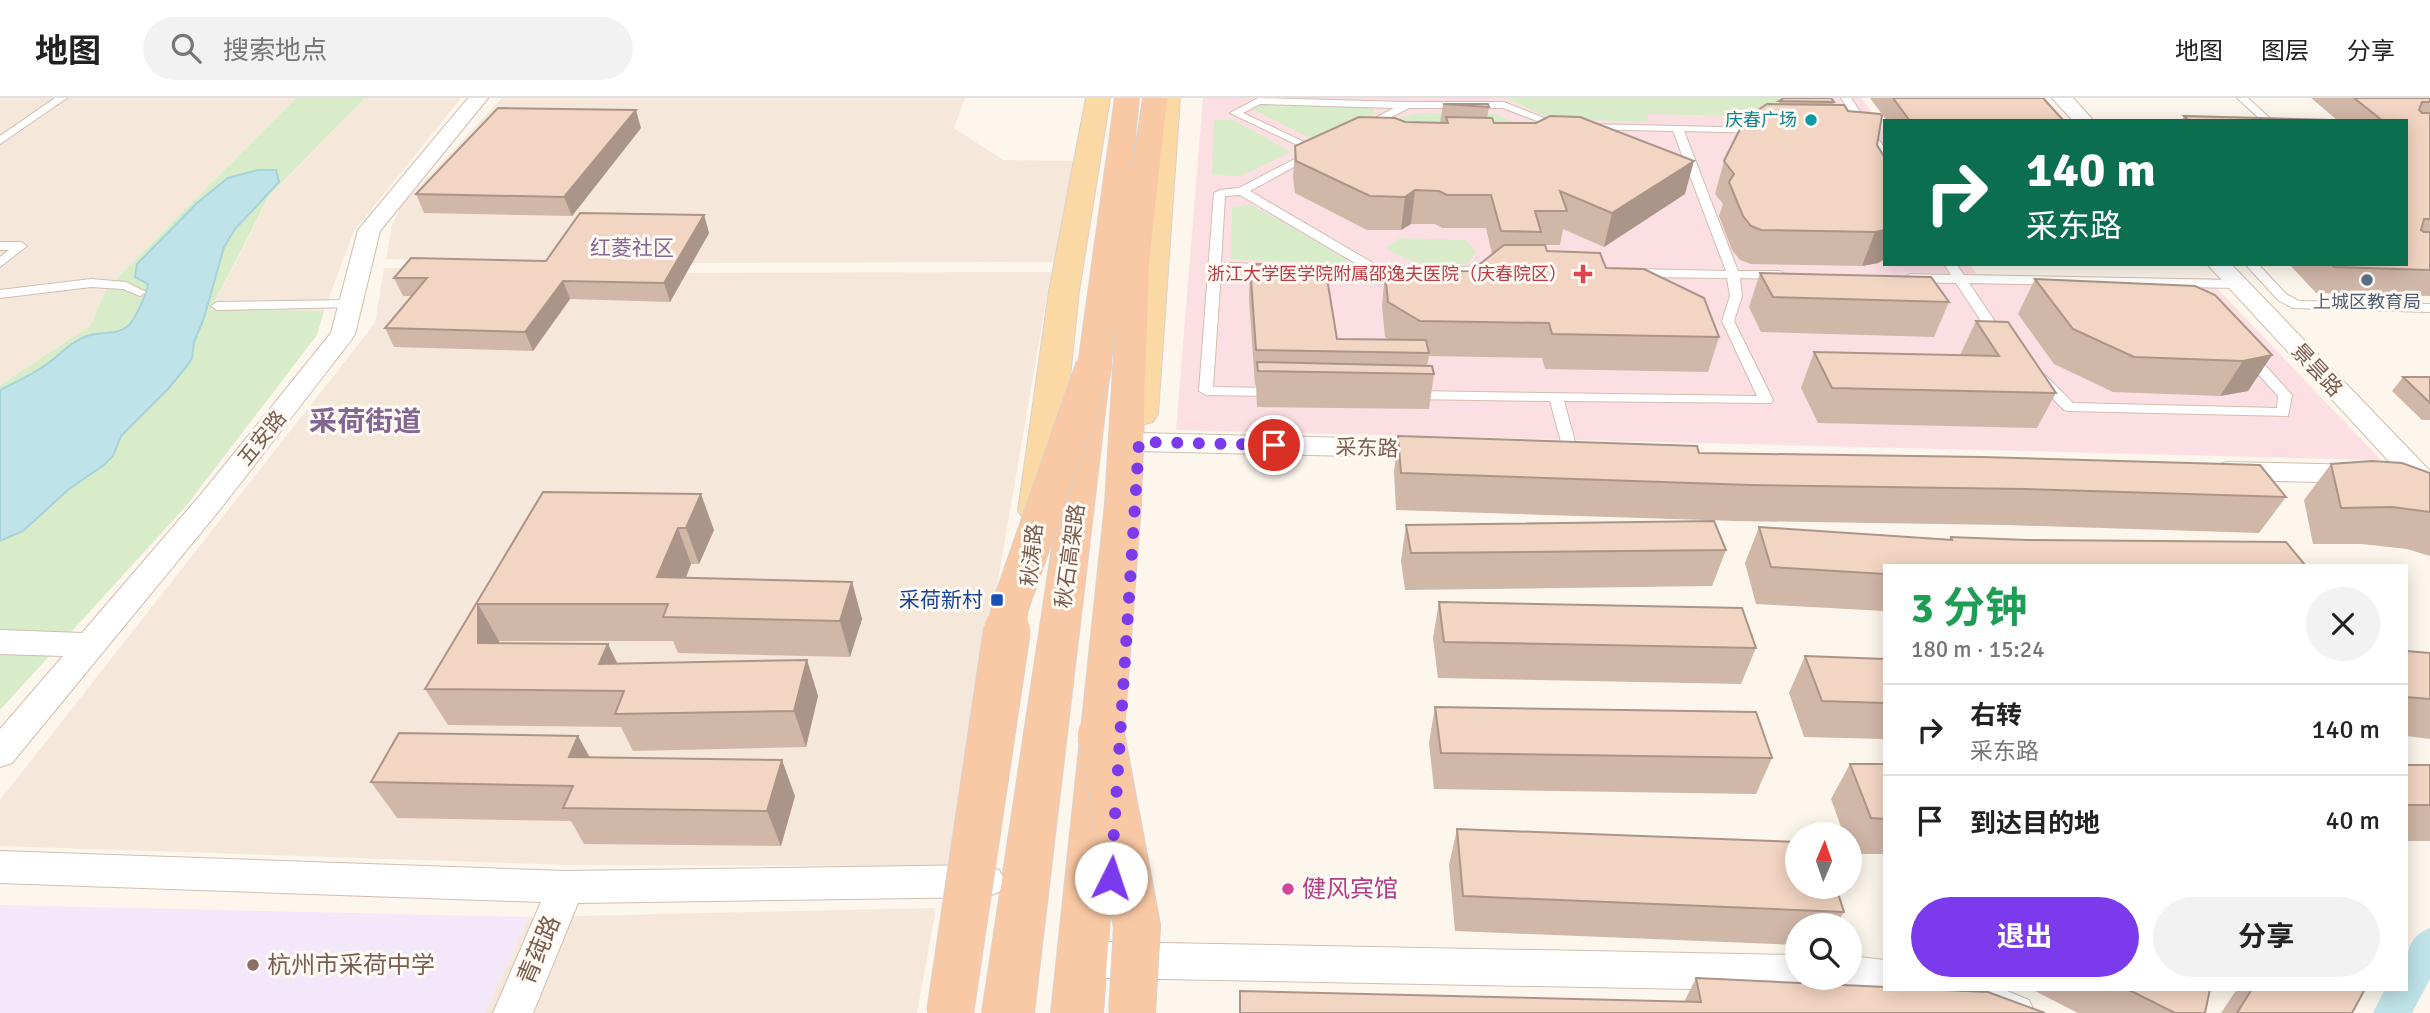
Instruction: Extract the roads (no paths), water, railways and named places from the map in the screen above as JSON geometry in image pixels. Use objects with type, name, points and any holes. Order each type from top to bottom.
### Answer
[{"type":"highway","name":"秋石高架路","points":[[1008,1013],[1127,98]]},
{"type":"highway","points":[[1077,1013],[1122,504],[1134,262],[1155,98]]},
{"type":"highway","points":[[950,1013],[1010,607],[1094,367]]},
{"type":"highway","points":[[1101,735],[1137,926],[1132,1013]]},
{"type":"main road","name":"秋涛路","points":[[973,1013],[1054,364],[1098,98]]},
{"type":"main road","points":[[1102,1013],[1139,442],[1168,98]]},
{"type":"street","name":"五安路","points":[[0,753],[307,383],[344,334],[349,304],[369,230],[478,98]]},
{"type":"street","points":[[2062,98],[2082,119]]},
{"type":"street","name":"景昙路","points":[[2223,266],[2244,274],[2423,482]]},
{"type":"street","name":"采东路","points":[[1139,442],[1460,450]]},
{"type":"street","points":[[1543,452],[1599,454]]},
{"type":"street","points":[[2208,470],[2423,482]]},
{"type":"street","points":[[0,642],[90,645]]},
{"type":"street","points":[[0,867],[566,887],[990,881]]},
{"type":"street","name":"青莼路","points":[[513,1013],[566,887]]},
{"type":"street","points":[[1106,960],[1785,973]]},
{"type":"street","points":[[1862,975],[1883,978]]},
{"type":"street","points":[[1950,991],[1971,995],[2015,1013]]},
{"type":"lane","points":[[0,141],[62,98]]},
{"type":"lane","points":[[1846,98],[1883,155]]},
{"type":"lane","points":[[1858,98],[1883,135]]},
{"type":"lane","points":[[2242,98],[2266,119]]},
{"type":"lane","points":[[1290,393],[1206,391],[1220,193],[1242,191],[1323,149],[1235,113],[1258,101],[1407,105],[1460,102],[1504,105],[1561,128],[1773,130]]},
{"type":"lane","points":[[1348,136],[1407,105]]},
{"type":"lane","points":[[1402,394],[1766,400],[1728,321],[1736,296],[1733,274],[1677,128]]},
{"type":"lane","points":[[1855,132],[1869,132]]},
{"type":"lane","points":[[1242,191],[1376,270]]},
{"type":"lane","points":[[0,246],[20,246],[0,263]]},
{"type":"lane","points":[[1951,266],[1997,336],[2006,345]]},
{"type":"lane","points":[[1215,267],[1513,272]]},
{"type":"lane","points":[[1623,273],[1800,275]]},
{"type":"lane","points":[[1892,277],[2189,288],[2244,274],[2296,305],[2430,308]]},
{"type":"lane","points":[[0,295],[106,283],[126,284],[140,292]]},
{"type":"lane","points":[[217,306],[349,304]]},
{"type":"lane","points":[[2033,371],[2069,407],[2283,413],[2285,396],[2239,345]]},
{"type":"lane","points":[[1556,397],[1571,453]]},
{"type":"water","points":[[258,170],[276,170],[279,182],[235,229],[224,247],[204,318],[194,342],[192,358],[187,366],[121,436],[113,456],[104,465],[69,489],[23,531],[0,541],[0,390],[41,368],[81,339],[118,331],[128,326],[140,306],[148,284],[135,277],[137,264],[197,203],[228,178]]},
{"type":"waterway","points":[[2408,983],[2430,944]]},
{"type":"waterway","points":[[2392,1013],[2404,991]]},
{"type":"place","name":"庆春广场","points":[[1811,120]]},
{"type":"place","name":"浙江大学医学院附属邵逸夫医院（庆春院区）","points":[[1583,274]]},
{"type":"place","name":"上城区教育局","points":[[2367,280]]},
{"type":"place","name":"采荷新村","points":[[997,600]]},
{"type":"place","name":"健风宾馆","points":[[1288,889]]},
{"type":"place","name":"杭州市采荷中学","points":[[253,965]]},
{"type":"district","name":"红菱社区","points":[[632,248]]},
{"type":"district","name":"采荷街道","points":[[365,422]]}]
